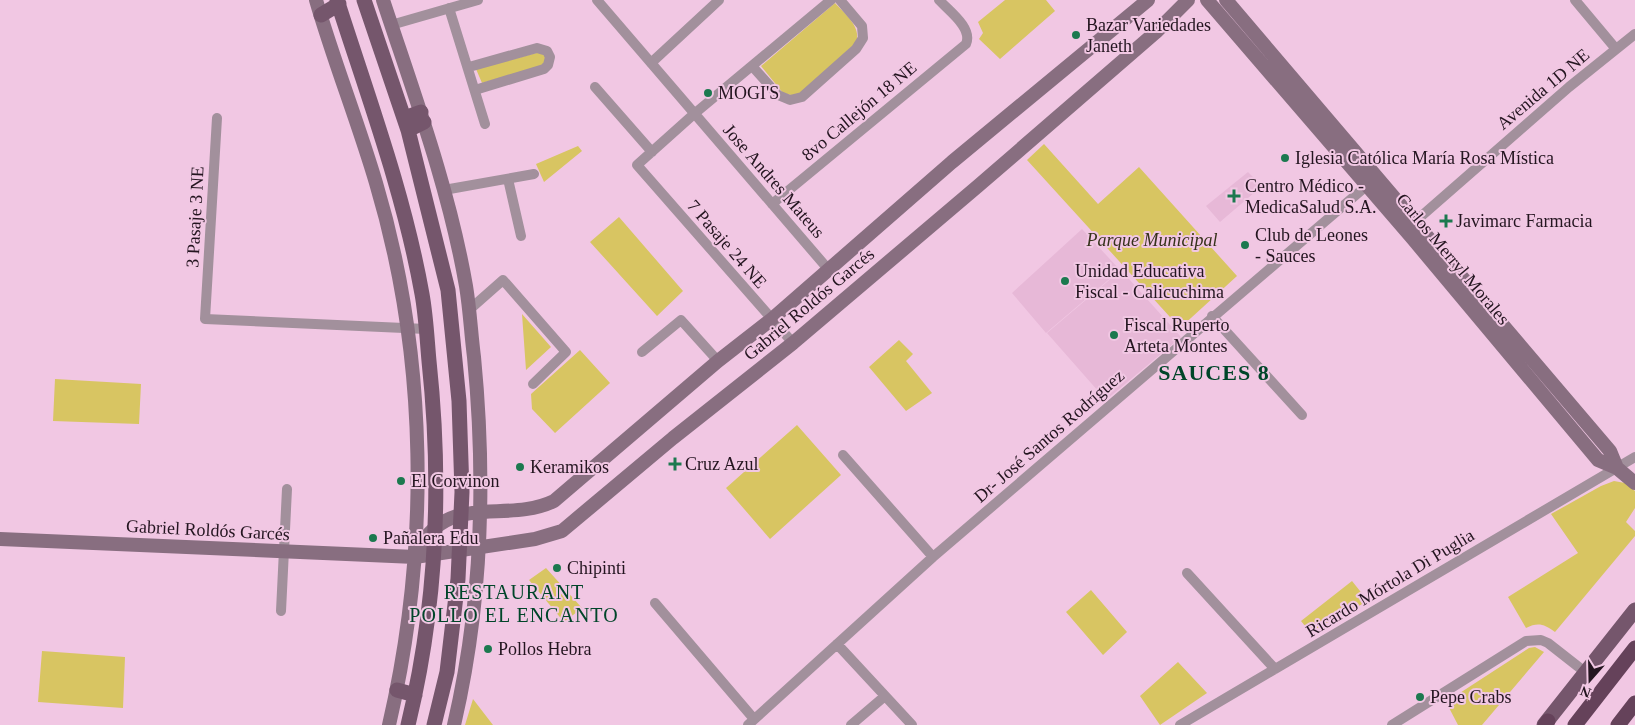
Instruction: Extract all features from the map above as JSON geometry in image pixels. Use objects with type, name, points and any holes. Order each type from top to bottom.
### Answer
[{"type":"highway","points":[[1575,725],[1635,648]]},
{"type":"highway","points":[[1618,725],[1635,703]]},
{"type":"main road","points":[[364,0],[406,124],[448,290],[459,401],[460,550],[448,664],[434,725]]},
{"type":"main road","points":[[383,0],[444,190],[466,286],[478,399],[480,510],[472,633],[466,675],[454,725]]},
{"type":"main road","name":"Gabriel Roldós Garcés","points":[[414,557],[426,536],[435,528],[461,514],[480,510],[527,509],[540,507],[554,501],[718,360],[772,319],[952,162],[1148,0]]},
{"type":"main road","name":"Gabriel Roldós Garcés","points":[[0,539],[414,557],[535,539],[562,531],[673,438],[793,343],[1130,56],[1188,0]]},
{"type":"main road","name":"Carlos Merryl Morales","points":[[1207,0],[1410,226],[1598,460],[1616,468],[1635,483]]},
{"type":"main road","name":"Carlos Merryl Morales","points":[[1226,0],[1371,181]]},
{"type":"main road","points":[[388,725],[397,690],[410,615],[417,469],[415,404],[404,297],[377,184],[318,7],[338,2],[395,180],[423,294],[434,404],[435,528],[429,619],[408,725]]},
{"type":"main road","points":[[406,124],[422,117]]},
{"type":"main road","points":[[1546,724],[1635,610]]},
{"type":"main road","points":[[397,690],[415,695]]},
{"type":"street","points":[[392,25],[478,0]]},
{"type":"street","name":"Jose Andres Mateus","points":[[597,0],[828,270]]},
{"type":"street","points":[[651,63],[719,0]]},
{"type":"street","points":[[596,87],[652,152],[694,114],[831,0]]},
{"type":"street","points":[[752,66],[778,95],[790,100],[802,97],[856,49],[863,38],[862,26],[840,0]]},
{"type":"street","name":"8vo Callejón 18 NE","points":[[772,204],[966,44],[968,38],[966,30],[939,0]]},
{"type":"street","points":[[1576,0],[1616,49]]},
{"type":"street","points":[[449,8],[469,67],[485,124]]},
{"type":"street","name":"Avenida 1D NE","points":[[1410,226],[1635,34]]},
{"type":"street","points":[[469,67],[537,48],[547,51],[550,57],[548,65],[544,69],[475,90]]},
{"type":"street","name":"3 Pasaje 3 NE","points":[[217,118],[205,319],[408,329]]},
{"type":"street","name":"7 Pasaje 24 NE","points":[[652,152],[637,165],[793,343]]},
{"type":"street","points":[[444,190],[534,174]]},
{"type":"street","points":[[508,179],[521,236]]},
{"type":"street","name":"Dr- José Santos Rodríguez","points":[[751,722],[933,557],[1371,181]]},
{"type":"street","points":[[469,310],[503,280],[566,352],[533,384]]},
{"type":"street","points":[[1212,316],[1302,414]]},
{"type":"street","points":[[642,352],[681,320],[718,360]]},
{"type":"street","points":[[408,329],[426,329]]},
{"type":"street","points":[[843,455],[933,557]]},
{"type":"street","name":"Ricardo Mórtola Di Puglia","points":[[1180,725],[1635,457]]},
{"type":"street","points":[[281,611],[287,489]]},
{"type":"street","points":[[1187,573],[1275,669]]},
{"type":"street","points":[[655,603],[751,722]]},
{"type":"street","points":[[1392,725],[1526,641],[1535,639],[1548,643],[1586,672]]},
{"type":"street","points":[[837,644],[912,725]]},
{"type":"street","points":[[851,725],[885,696]]},
{"type":"shaded area","name":"Centro Médico - MedicaSalud S.A.","points":[[1248,172],[1262,186],[1220,222],[1206,206]]},
{"type":"shaded area","name":"Unidad Educativa Fiscal - Calicuchima","points":[[1082,229],[1120,270],[1046,333],[1012,293]]},
{"type":"shaded area","name":"Fiscal Ruperto Arteta Montes","points":[[1121,270],[1181,337],[1106,400],[1047,333]]},
{"type":"green space","points":[[1005,0],[1046,0],[1055,11],[1000,59],[979,39],[983,33],[978,22]]},
{"type":"green space","points":[[835,3],[855,26],[857,32],[856,43],[802,92],[795,96],[783,93],[761,66]]},
{"type":"green space","points":[[540,52],[547,58],[542,66],[482,83],[476,69]]},
{"type":"green space","name":"Parque Municipal","points":[[1044,144],[1098,204],[1139,167],[1237,276],[1180,328],[1027,160]]},
{"type":"green space","points":[[578,146],[582,151],[544,182],[536,164]]},
{"type":"green space","points":[[619,217],[683,291],[657,316],[590,242]]},
{"type":"green space","points":[[522,314],[551,347],[526,370]]},
{"type":"green space","points":[[899,340],[913,354],[906,361],[932,393],[906,411],[869,367]]},
{"type":"green space","points":[[580,350],[610,383],[555,433],[532,409],[531,394]]},
{"type":"green space","points":[[55,379],[141,384],[139,424],[53,421]]},
{"type":"green space","points":[[797,425],[841,475],[770,539],[726,488]]},
{"type":"green space","points":[[1614,481],[1625,483],[1635,491],[1635,508],[1626,522],[1635,531],[1635,536],[1555,632],[1541,625],[1526,628],[1508,597],[1578,553],[1551,514],[1601,486]]},
{"type":"green space","points":[[546,568],[582,608],[564,622],[529,580]]},
{"type":"green space","points":[[1352,581],[1368,601],[1310,632],[1301,621]]},
{"type":"green space","points":[[1091,590],[1127,632],[1103,655],[1066,612]]},
{"type":"green space","points":[[1535,647],[1544,652],[1482,725],[1458,725],[1446,702],[1529,648]]},
{"type":"green space","points":[[42,651],[125,657],[123,708],[38,702]]},
{"type":"green space","points":[[1178,662],[1207,693],[1160,725],[1140,696]]},
{"type":"green space","points":[[473,699],[493,725],[465,725]]},
{"type":"place","name":"Bazar Variedades Janeth","points":[[1076,35]]},
{"type":"place","name":"MOGI'S","points":[[708,93]]},
{"type":"place","name":"Iglesia Católica María Rosa Mística","points":[[1285,158]]},
{"type":"place","name":"Centro Médico - MedicaSalud S.A.","points":[[1234,196]]},
{"type":"place","name":"Javimarc Farmacia","points":[[1446,221]]},
{"type":"place","name":"Club de Leones - Sauces","points":[[1245,245]]},
{"type":"place","name":"Unidad Educativa Fiscal - Calicuchima","points":[[1065,281]]},
{"type":"place","name":"Fiscal Ruperto Arteta Montes","points":[[1114,335]]},
{"type":"place","name":"Cruz Azul","points":[[675,464]]},
{"type":"place","name":"Keramikos","points":[[520,467]]},
{"type":"place","name":"El Corvinon","points":[[401,481]]},
{"type":"place","name":"Pañalera Edu","points":[[373,538]]},
{"type":"place","name":"Chipinti","points":[[557,568]]},
{"type":"place","name":"Pollos Hebra","points":[[488,649]]},
{"type":"place","name":"Pepe Crabs","points":[[1420,697]]},
{"type":"district","name":"SAUCES 8","points":[[1214,372]]},
{"type":"district","name":"RESTAURANT POLLO EL ENCANTO","points":[[514,604]]}]
